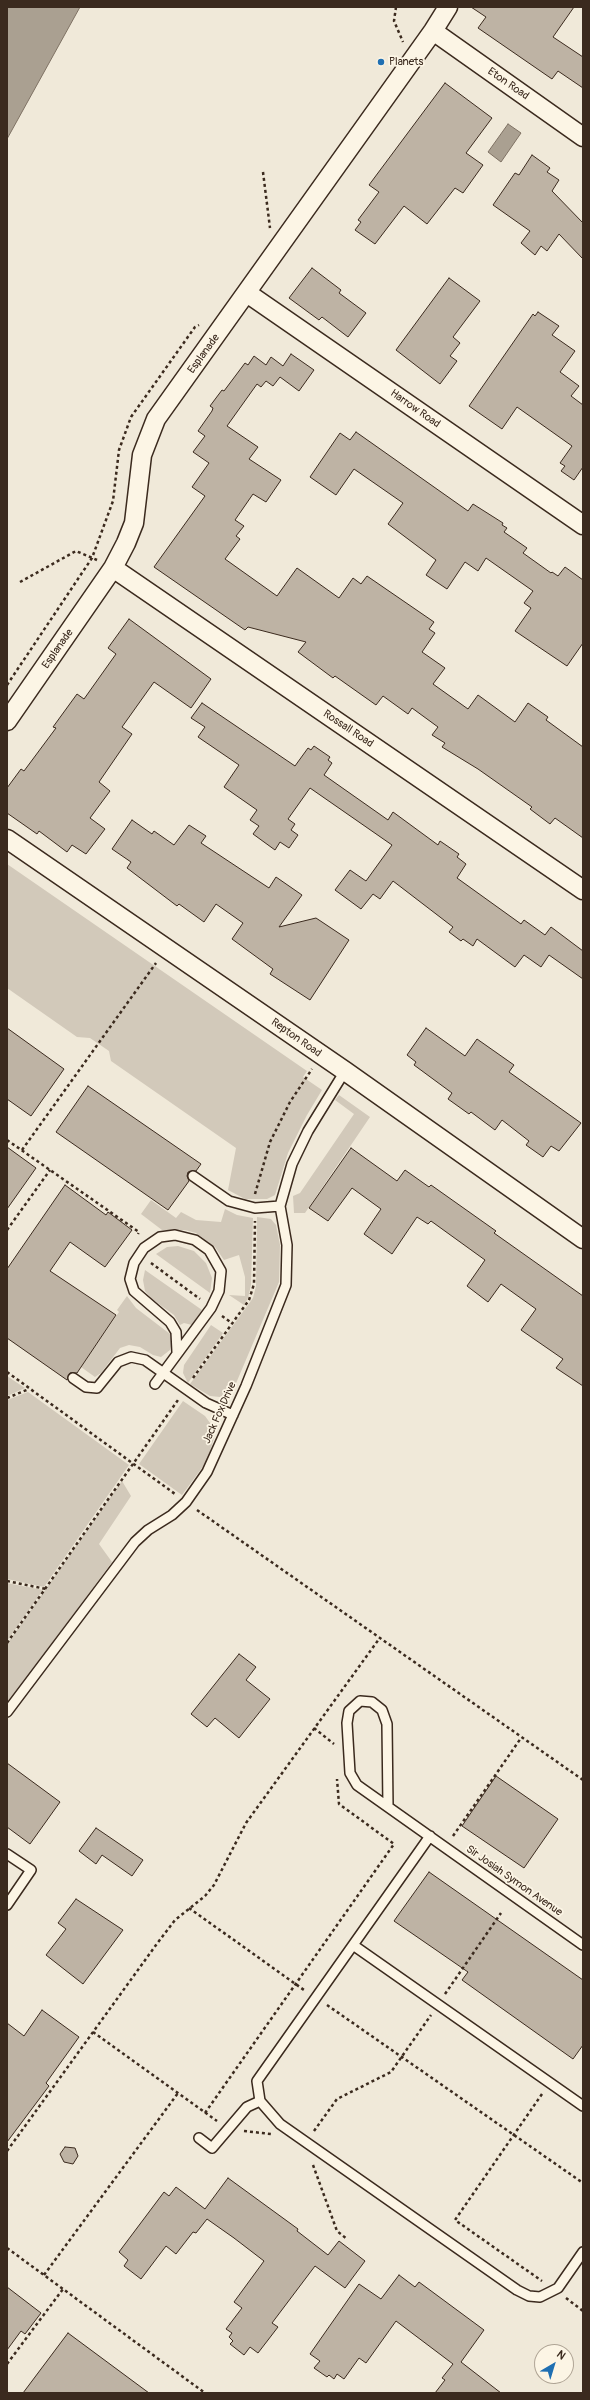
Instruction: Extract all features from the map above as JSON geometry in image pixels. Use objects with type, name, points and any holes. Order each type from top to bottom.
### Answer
[{"type":"street","name":"Esplanade","points":[[7,721],[113,568],[134,523],[142,455],[156,419],[433,31],[448,7]]},
{"type":"street","name":"Eton Road","points":[[433,31],[583,137]]},
{"type":"street","name":"Harrow Road","points":[[247,293],[583,525]]},
{"type":"street","name":"Rossall Road","points":[[113,568],[583,890]]},
{"type":"street","name":"Repton Road","points":[[7,839],[345,1071],[583,1239]]},
{"type":"lane","name":"Jack Fox Drive","points":[[7,1712],[135,1542],[148,1530],[172,1515],[186,1502],[207,1472],[233,1415],[286,1285],[286,1245],[280,1206],[292,1164],[308,1131],[345,1071]]},
{"type":"lane","points":[[193,1176],[229,1201],[255,1208],[280,1206]]},
{"type":"lane","points":[[155,1384],[177,1352],[211,1308],[219,1290],[221,1271],[209,1250],[195,1240],[175,1235],[160,1237],[144,1248],[134,1263],[130,1279],[134,1292],[170,1322],[176,1332],[177,1352]]},
{"type":"lane","points":[[73,1378],[86,1387],[97,1388],[118,1362],[132,1357],[144,1360],[206,1403],[233,1415]]},
{"type":"lane","name":"Sir Josiah Symon Avenue","points":[[388,1807],[387,1724],[382,1710],[372,1702],[360,1701],[349,1711],[347,1723],[350,1773],[357,1785],[388,1807],[430,1836],[583,1944]]},
{"type":"lane","points":[[430,1836],[257,2081],[260,2101],[280,2124],[517,2290],[529,2296],[540,2296],[555,2290],[583,2252]]},
{"type":"lane","points":[[7,1854],[31,1870],[7,1905]]},
{"type":"lane","points":[[353,1945],[583,2106]]},
{"type":"lane","points":[[199,2138],[212,2148],[247,2107],[260,2101]]},
{"type":"path","points":[[396,7],[394,21],[403,43]]},
{"type":"path","points":[[263,172],[271,232]]},
{"type":"path","points":[[20,582],[76,551],[92,558]]},
{"type":"path","points":[[22,1150],[167,948]]},
{"type":"path","points":[[7,1140],[139,1232],[129,1246],[232,1323]]},
{"type":"path","points":[[7,1230],[50,1170]]},
{"type":"path","points":[[7,1372],[186,1502],[379,1639],[583,1780]]},
{"type":"path","points":[[7,1398],[30,1389]]},
{"type":"path","points":[[7,1581],[46,1589]]},
{"type":"path","points":[[7,2151],[175,1920],[205,1896],[214,1885],[246,1823],[379,1639]]},
{"type":"path","points":[[314,1728],[334,1744],[335,1751]]},
{"type":"path","points":[[450,1840],[521,1738]]},
{"type":"path","points":[[206,2113],[394,1844],[339,1804],[336,1774]]},
{"type":"path","points":[[189,1908],[310,1993]]},
{"type":"path","points":[[443,1996],[501,1913]]},
{"type":"path","points":[[325,2004],[583,2183]]},
{"type":"path","points":[[311,2136],[337,2099],[391,2072],[431,2014]]},
{"type":"path","points":[[550,2082],[455,2220],[583,2310]]},
{"type":"path","points":[[44,2275],[178,2093]]},
{"type":"path","points":[[7,2248],[205,2393]]},
{"type":"path","points":[[7,2364],[63,2289]]},
{"type":"shaded area","points":[[7,7],[80,7],[7,139]]},
{"type":"shaded area","points":[[508,124],[521,133],[501,162],[488,152]]},
{"type":"shaded area","points":[[7,864],[307,1071],[303,1077],[322,1090],[307,1115],[288,1153],[275,1195],[267,1199],[245,1199],[228,1190],[236,1148],[111,1061],[109,1051],[90,1038],[77,1037],[7,988]]},
{"type":"shaded area","points":[[339,1095],[370,1117],[305,1213],[294,1213],[293,1196],[300,1193],[354,1114],[335,1100]]},
{"type":"shaded area","points":[[151,1200],[176,1218],[181,1212],[196,1220],[221,1222],[225,1209],[237,1215],[253,1218],[251,1285],[248,1298],[244,1305],[229,1295],[245,1296],[245,1277],[239,1255],[224,1260],[215,1247],[196,1233],[185,1230],[162,1230],[141,1214]]},
{"type":"shaded area","points":[[257,1217],[271,1219],[276,1225],[280,1245],[279,1282],[234,1388],[229,1393],[220,1397],[210,1396],[190,1384],[253,1298],[256,1286]]},
{"type":"shaded area","points":[[178,1246],[194,1251],[206,1263],[212,1278],[210,1293],[156,1254],[167,1247]]},
{"type":"shaded area","points":[[145,1270],[202,1310],[192,1325],[184,1323],[180,1325],[174,1315],[152,1299],[145,1291],[143,1280]]},
{"type":"shaded area","points":[[127,1296],[136,1308],[170,1334],[172,1342],[170,1350],[161,1357],[153,1355],[140,1347],[129,1345],[120,1348],[101,1373],[95,1377],[81,1367],[119,1312],[117,1310]]},
{"type":"shaded area","points":[[211,1325],[223,1333],[188,1383],[183,1373],[184,1365]]},
{"type":"shaded area","points":[[7,1376],[25,1388],[7,1396]]},
{"type":"shaded area","points":[[28,1392],[129,1465],[44,1587],[7,1579],[7,1400]]},
{"type":"shaded area","points":[[183,1401],[205,1416],[213,1427],[214,1438],[207,1461],[182,1495],[139,1464]]},
{"type":"shaded area","points":[[122,1481],[131,1496],[99,1544],[112,1562],[7,1704],[7,1644]]},
{"type":"shaded area","points":[[7,1583],[43,1590],[7,1641]]},
{"type":"building","points":[[471,7],[574,7],[553,37],[583,57],[583,88],[558,71],[552,79],[478,28],[486,17]]},
{"type":"building","points":[[445,83],[492,118],[466,153],[483,165],[463,193],[455,188],[427,224],[404,206],[375,244],[355,230],[361,222],[358,220],[379,192],[369,185]]},
{"type":"building","points":[[532,155],[550,168],[547,172],[559,180],[552,191],[583,223],[583,259],[559,234],[547,251],[541,246],[535,255],[521,243],[530,231],[493,205],[515,173],[519,175]]},
{"type":"building","points":[[312,268],[341,290],[339,293],[366,313],[348,337],[322,317],[319,320],[289,298]]},
{"type":"building","points":[[449,278],[480,301],[453,337],[460,343],[450,356],[457,361],[440,384],[396,350]]},
{"type":"building","points":[[538,312],[559,326],[552,335],[575,351],[560,372],[579,386],[571,396],[583,405],[583,467],[574,480],[561,471],[565,466],[560,463],[572,446],[517,407],[502,429],[469,406],[533,314],[535,316]]},
{"type":"building","points":[[291,354],[314,370],[299,391],[280,377],[273,386],[266,381],[261,387],[257,384],[227,426],[258,447],[249,459],[281,480],[266,502],[253,494],[235,520],[244,526],[236,536],[240,539],[225,559],[277,596],[297,568],[339,598],[353,578],[361,584],[367,576],[434,622],[429,629],[435,633],[422,652],[445,668],[433,684],[468,709],[478,695],[515,722],[528,703],[548,717],[546,720],[583,747],[583,838],[555,818],[550,824],[530,809],[532,807],[478,769],[442,747],[445,743],[432,735],[438,727],[412,708],[408,714],[383,696],[376,705],[335,676],[333,678],[298,652],[306,642],[248,627],[245,630],[154,567],[205,496],[192,487],[209,463],[193,452],[205,436],[198,431],[212,411],[213,408],[210,406],[222,390],[224,391],[245,363],[248,365],[254,356],[266,365],[271,357],[283,366]]},
{"type":"building","points":[[356,432],[468,511],[473,504],[503,523],[502,525],[507,528],[504,532],[527,548],[523,553],[551,573],[552,572],[558,576],[565,567],[583,580],[583,643],[567,666],[515,631],[531,608],[524,603],[533,591],[486,558],[478,571],[465,562],[447,589],[426,575],[436,560],[388,524],[403,503],[354,469],[336,495],[310,477],[340,433],[350,440]]},
{"type":"building","points":[[129,619],[211,679],[191,708],[154,682],[122,727],[132,734],[99,782],[110,791],[90,818],[105,829],[86,854],[72,845],[67,852],[39,831],[37,834],[7,813],[7,788],[21,769],[24,771],[56,728],[53,727],[77,694],[84,699],[116,654],[108,648]]},
{"type":"building","points":[[202,703],[295,766],[308,748],[311,750],[314,746],[330,757],[328,760],[332,763],[324,775],[388,820],[393,812],[438,845],[440,841],[459,854],[457,857],[466,864],[457,878],[521,924],[524,920],[545,935],[551,927],[583,951],[583,979],[549,955],[541,967],[524,955],[515,967],[477,939],[473,946],[463,939],[461,941],[449,932],[453,927],[393,881],[380,899],[373,894],[361,909],[335,890],[350,870],[366,881],[392,845],[310,788],[288,819],[295,824],[291,830],[298,835],[289,848],[280,842],[275,850],[253,834],[259,826],[250,820],[257,810],[224,787],[239,765],[198,737],[205,727],[191,718]]},
{"type":"building","points":[[132,820],[152,834],[154,831],[174,845],[189,825],[206,836],[201,843],[269,888],[276,877],[302,895],[279,927],[316,918],[349,940],[310,1000],[270,974],[273,969],[232,939],[243,923],[216,904],[204,922],[179,904],[177,906],[127,868],[131,862],[112,849]]},
{"type":"building","points":[[7,1028],[64,1069],[31,1116],[7,1099]]},
{"type":"building","points":[[426,1028],[465,1056],[477,1039],[514,1065],[509,1072],[581,1123],[559,1151],[551,1146],[543,1157],[526,1145],[529,1141],[502,1120],[495,1130],[471,1112],[469,1114],[448,1099],[452,1093],[414,1065],[416,1062],[407,1055]]},
{"type":"building","points":[[88,1086],[201,1164],[196,1171],[188,1172],[187,1176],[189,1181],[168,1210],[56,1132]]},
{"type":"building","points":[[7,1147],[36,1168],[7,1209]]},
{"type":"building","points":[[351,1148],[397,1181],[405,1170],[429,1187],[431,1185],[496,1231],[494,1233],[583,1296],[583,1386],[556,1368],[563,1359],[521,1330],[536,1309],[501,1284],[488,1302],[467,1286],[485,1260],[431,1221],[428,1224],[417,1217],[392,1254],[364,1234],[381,1209],[352,1188],[328,1221],[309,1208]]},
{"type":"building","points":[[65,1185],[106,1215],[108,1212],[132,1230],[105,1267],[70,1242],[50,1271],[116,1315],[77,1373],[70,1373],[67,1380],[7,1338],[7,1269]]},
{"type":"building","points":[[239,1654],[256,1667],[246,1680],[270,1699],[239,1738],[215,1718],[207,1727],[191,1714]]},
{"type":"building","points":[[7,1763],[60,1802],[30,1844],[7,1827]]},
{"type":"building","points":[[496,1776],[558,1819],[524,1868],[462,1826]]},
{"type":"building","points":[[96,1828],[143,1860],[132,1876],[102,1855],[96,1864],[79,1851]]},
{"type":"building","points":[[429,1872],[583,1980],[583,2045],[573,2059],[462,1980],[468,1972],[394,1921]]},
{"type":"building","points":[[76,1899],[123,1930],[83,1984],[46,1955],[66,1929],[58,1923]]},
{"type":"building","points":[[42,2010],[79,2037],[46,2083],[49,2086],[7,2142],[7,2023],[24,2036]]},
{"type":"building","points":[[65,2147],[75,2148],[78,2156],[73,2164],[64,2162],[60,2154]]},
{"type":"building","points":[[228,2178],[298,2229],[297,2231],[328,2255],[339,2241],[365,2261],[345,2288],[315,2266],[272,2323],[278,2327],[258,2353],[250,2347],[244,2355],[230,2344],[233,2341],[229,2337],[232,2333],[226,2329],[242,2308],[234,2302],[264,2261],[207,2219],[196,2233],[193,2232],[176,2254],[166,2246],[141,2279],[124,2266],[128,2260],[119,2252],[164,2192],[169,2196],[176,2187],[205,2209]]},
{"type":"building","points":[[399,2275],[415,2287],[419,2282],[484,2330],[461,2362],[501,2393],[435,2393],[445,2380],[442,2378],[453,2364],[396,2321],[366,2363],[359,2358],[344,2379],[337,2374],[334,2379],[329,2375],[327,2377],[314,2368],[320,2361],[310,2354],[359,2284],[381,2299]]},
{"type":"building","points":[[7,2287],[41,2313],[25,2334],[21,2331],[7,2350]]},
{"type":"building","points":[[68,2333],[149,2393],[23,2393]]},
{"type":"place","name":"Planets","points":[[381,62]]}]
